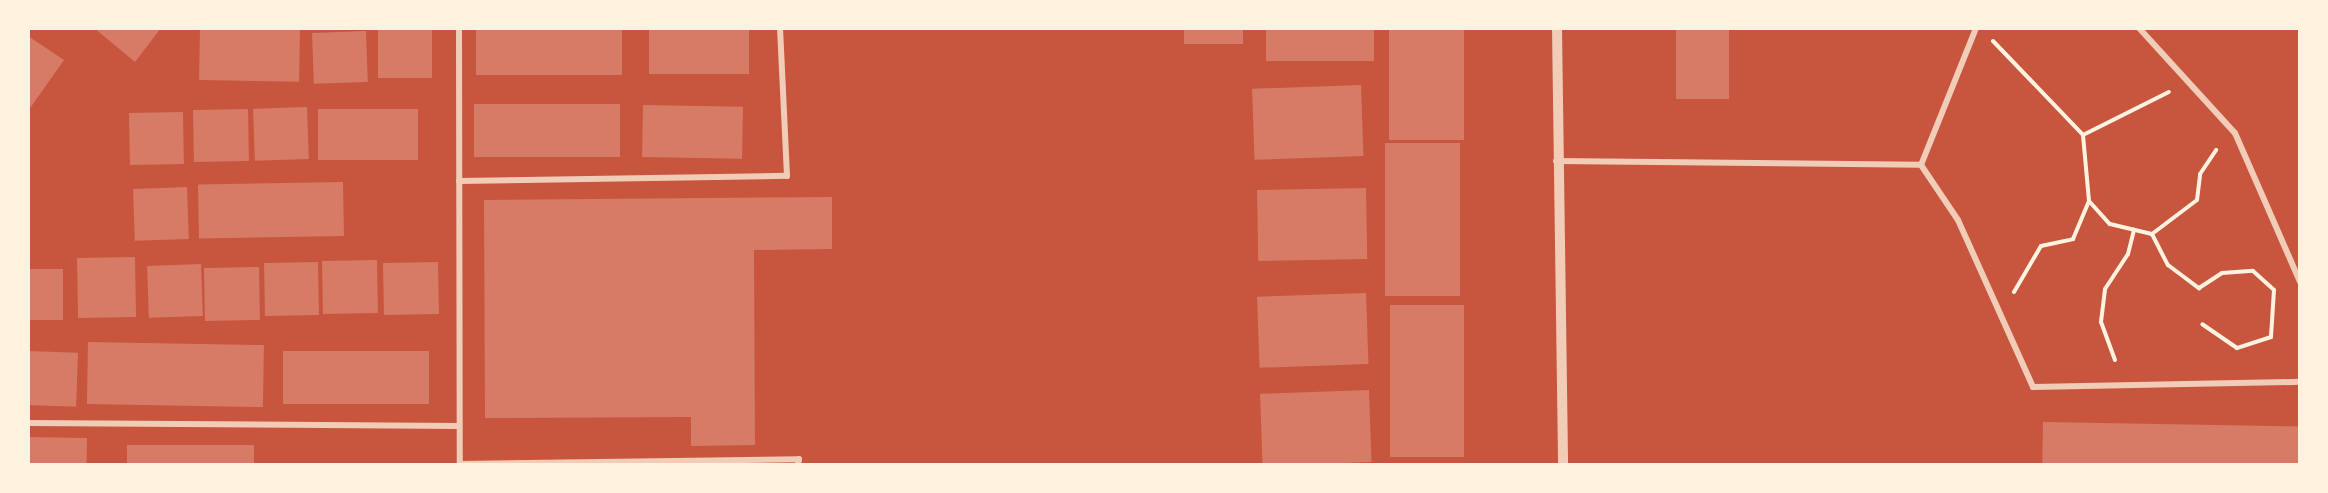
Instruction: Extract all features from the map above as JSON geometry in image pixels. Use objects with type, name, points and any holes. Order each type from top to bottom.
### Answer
[{"type":"street","points":[[459,28],[459,464],[799,459],[798,465]]},
{"type":"street","points":[[459,181],[787,176],[780,28]]},
{"type":"street","points":[[1557,28],[1556,161],[1563,465]]},
{"type":"street","points":[[1921,165],[1976,28]]},
{"type":"street","points":[[2139,28],[2235,133],[2300,282]]},
{"type":"street","points":[[1556,161],[1921,165]]},
{"type":"street","points":[[1921,165],[1958,220],[2033,387],[2300,382]]},
{"type":"street","points":[[28,423],[459,426]]},
{"type":"path","points":[[1988,36],[2083,135],[2089,201],[2073,239],[2041,246],[2014,292]]},
{"type":"path","points":[[2083,135],[2176,89]]},
{"type":"path","points":[[2151,234],[2197,200],[2200,174],[2216,150]]},
{"type":"path","points":[[2089,201],[2110,224],[2151,234],[2168,266],[2199,288],[2222,273],[2253,271],[2274,290],[2271,337],[2237,348],[2202,324]]},
{"type":"path","points":[[2115,360],[2101,322],[2105,289],[2128,254],[2134,230]]},
{"type":"building","points":[[94,28],[161,28],[135,62]]},
{"type":"building","points":[[200,28],[300,30],[299,82],[199,80]]},
{"type":"building","points":[[378,28],[432,28],[432,78],[378,78]]},
{"type":"building","points":[[476,28],[622,28],[622,75],[476,75]]},
{"type":"building","points":[[649,28],[749,28],[749,74],[649,74]]},
{"type":"building","points":[[1184,28],[1243,28],[1243,44],[1184,44]]},
{"type":"building","points":[[1266,28],[1374,28],[1374,61],[1266,61]]},
{"type":"building","points":[[1389,28],[1464,28],[1464,140],[1389,140]]},
{"type":"building","points":[[1676,28],[1729,28],[1729,99],[1676,99]]},
{"type":"building","points":[[366,31],[368,82],[314,84],[312,33]]},
{"type":"building","points":[[28,36],[64,60],[28,111]]},
{"type":"building","points":[[1361,85],[1363,156],[1255,160],[1252,89]]},
{"type":"building","points":[[474,104],[620,104],[620,157],[474,157]]},
{"type":"building","points":[[643,105],[743,107],[742,159],[642,157]]},
{"type":"building","points":[[307,107],[309,159],[255,161],[253,109]]},
{"type":"building","points":[[248,109],[249,161],[194,162],[193,110]]},
{"type":"building","points":[[318,109],[418,109],[418,160],[318,160]]},
{"type":"building","points":[[183,112],[184,164],[130,165],[129,113]]},
{"type":"building","points":[[1385,143],[1460,143],[1460,296],[1385,296]]},
{"type":"building","points":[[343,182],[344,236],[199,239],[198,185]]},
{"type":"building","points":[[187,187],[189,239],[135,241],[133,189]]},
{"type":"building","points":[[1366,188],[1367,259],[1258,261],[1257,190]]},
{"type":"building","points":[[832,197],[832,249],[754,250],[755,445],[691,446],[691,417],[485,418],[484,200]]},
{"type":"building","points":[[135,257],[136,317],[78,318],[77,258]]},
{"type":"building","points":[[377,260],[378,313],[323,314],[322,261]]},
{"type":"building","points":[[318,262],[319,315],[265,316],[264,263]]},
{"type":"building","points":[[438,262],[439,314],[384,315],[383,263]]},
{"type":"building","points":[[201,264],[203,316],[149,318],[147,266]]},
{"type":"building","points":[[259,267],[260,320],[205,321],[204,268]]},
{"type":"building","points":[[28,269],[63,269],[63,320],[28,320]]},
{"type":"building","points":[[1366,293],[1368,364],[1260,368],[1257,297]]},
{"type":"building","points":[[1390,305],[1464,305],[1464,457],[1390,457]]},
{"type":"building","points":[[88,342],[264,345],[263,407],[87,404]]},
{"type":"building","points":[[28,351],[78,353],[76,407],[28,405]]},
{"type":"building","points":[[283,351],[429,351],[429,404],[283,404]]},
{"type":"building","points":[[1369,390],[1372,462],[1263,464],[1260,394]]},
{"type":"building","points":[[2043,422],[2300,426],[2299,464],[2042,464]]},
{"type":"building","points":[[28,437],[87,438],[87,464],[28,464]]},
{"type":"building","points":[[127,445],[254,445],[254,464],[127,464]]}]
